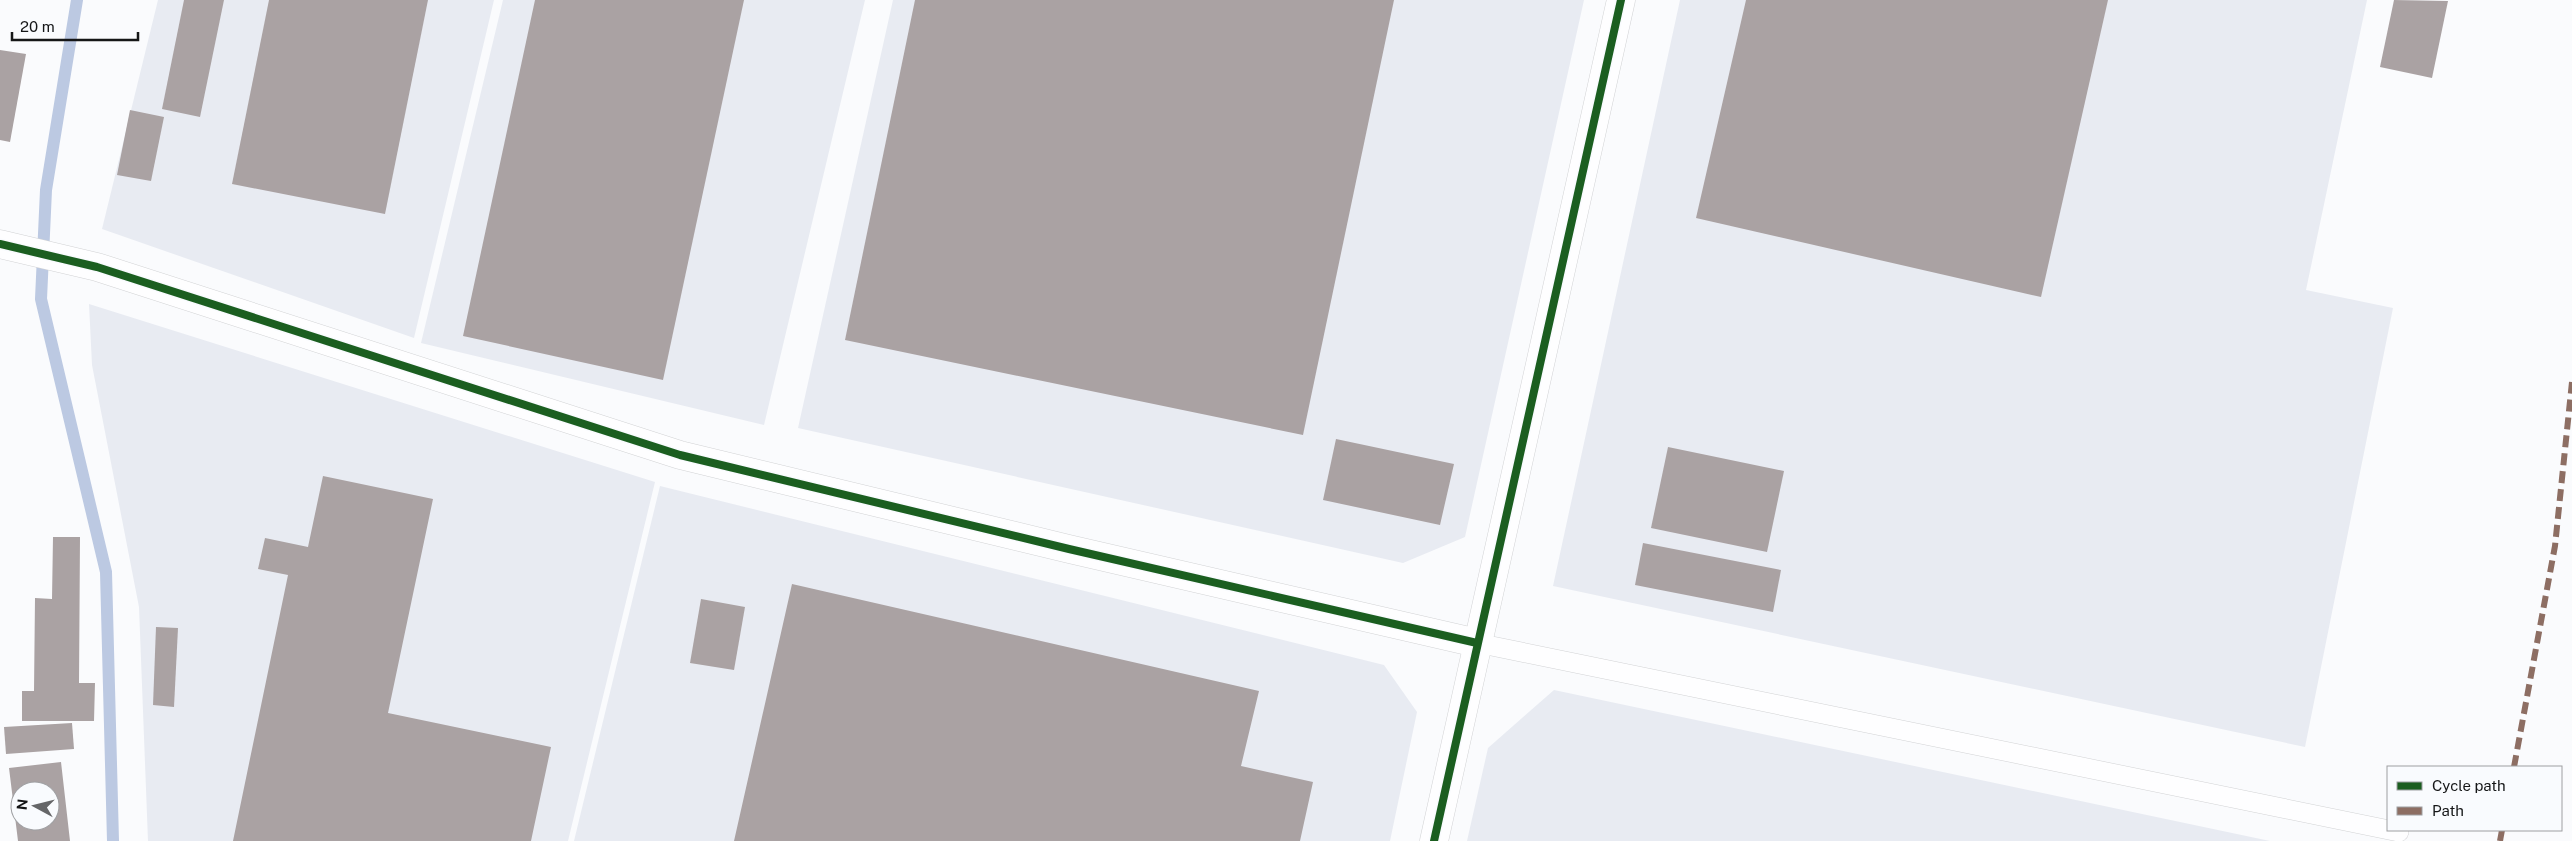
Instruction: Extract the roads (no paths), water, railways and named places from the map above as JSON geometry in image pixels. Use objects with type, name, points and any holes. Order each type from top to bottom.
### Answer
[{"type":"street","points":[[1434,841],[1621,0]]},
{"type":"street","points":[[0,244],[97,266],[680,455],[1059,547],[1477,643]]},
{"type":"lane","points":[[1477,643],[2387,830]]},
{"type":"lane","points":[[2394,831],[2399,832]]},
{"type":"waterway","points":[[77,0],[46,190],[41,299],[106,572],[113,841]]}]
